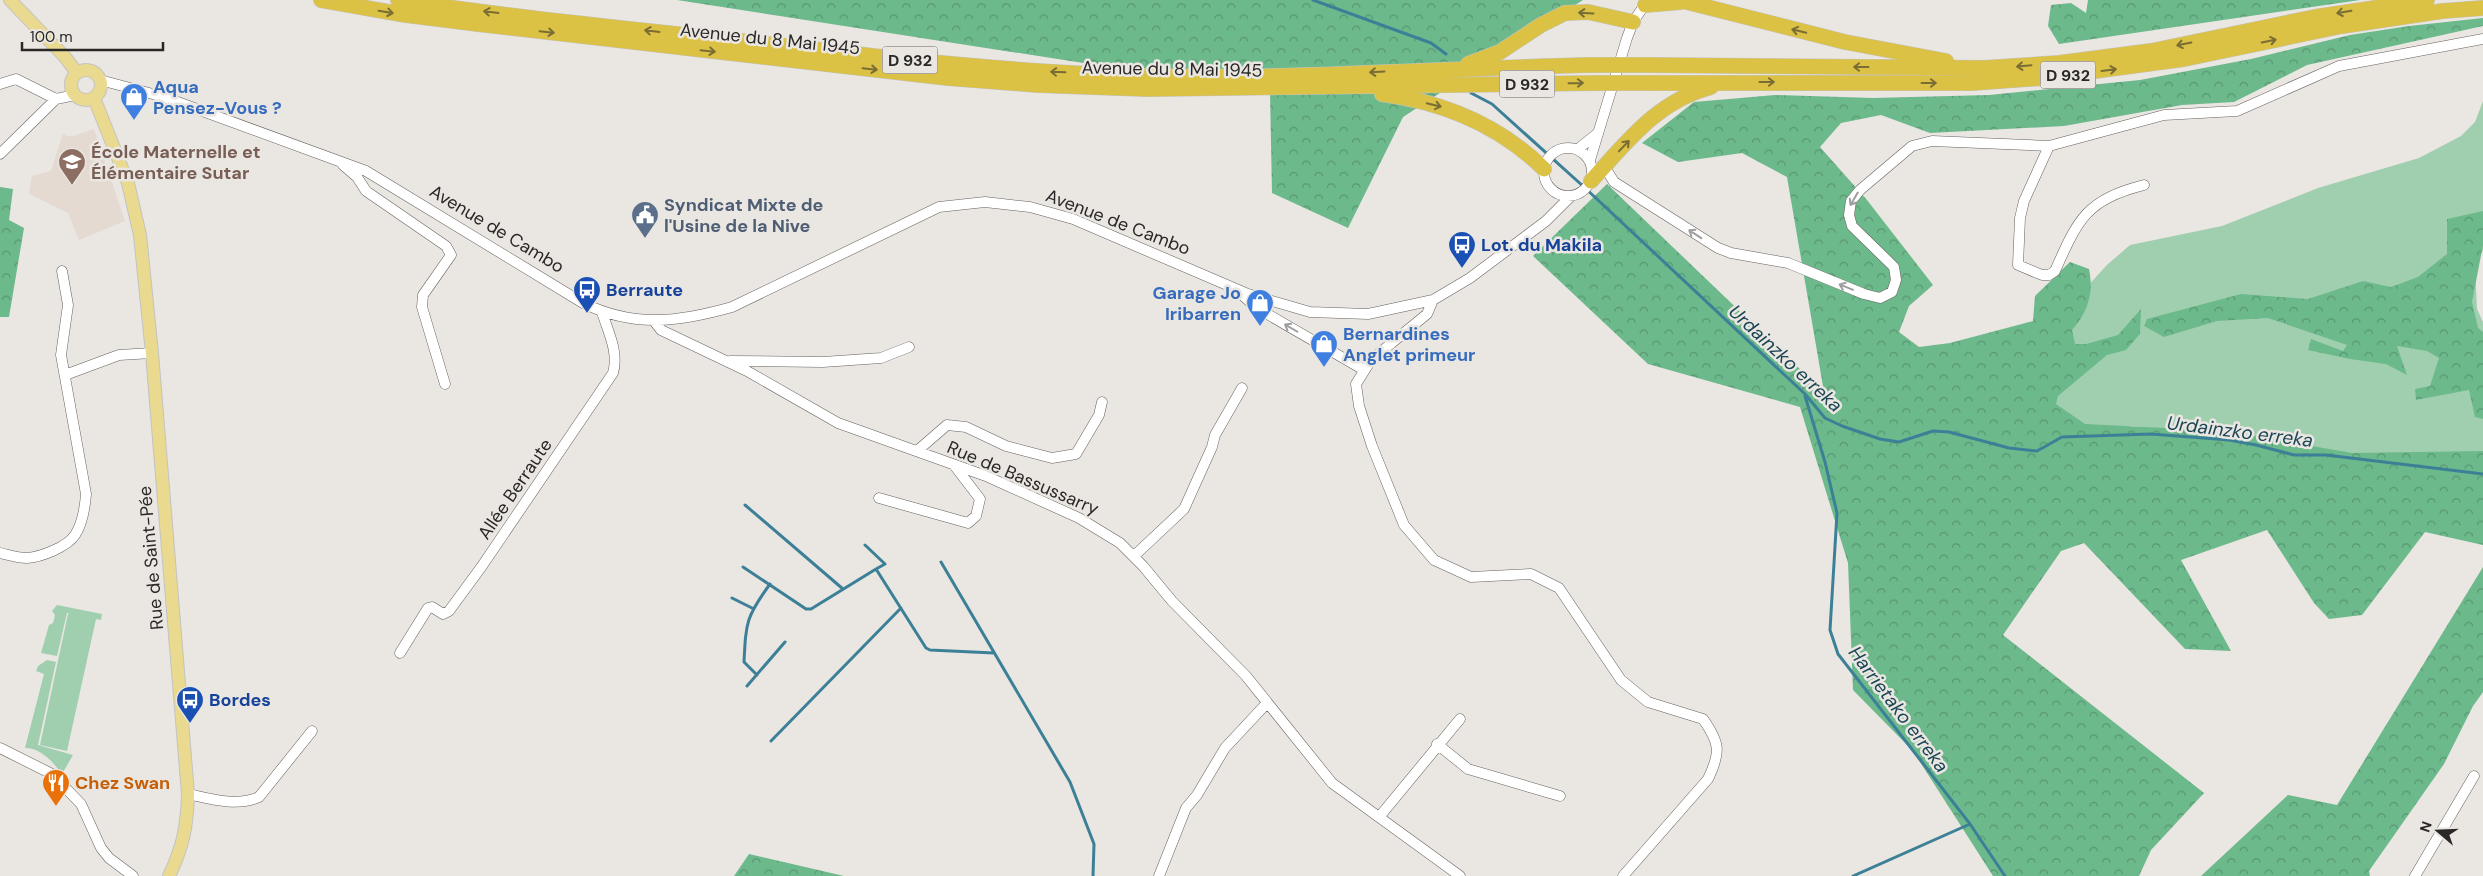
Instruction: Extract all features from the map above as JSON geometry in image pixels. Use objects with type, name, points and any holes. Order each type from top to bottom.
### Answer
[{"type":"highway","name":"Avenue du 8 Mai 1945","points":[[321,0],[442,20],[948,78],[1038,85],[1148,89],[1733,82]]},
{"type":"highway","name":"Avenue du 8 Mai 1945","points":[[398,0],[903,60],[1041,72],[1149,76],[1329,75],[1457,68]]},
{"type":"highway","name":"D 932","points":[[1457,68],[1593,65],[1984,68],[2059,63],[2151,51],[2315,17],[2427,0]]},
{"type":"highway","points":[[1646,2],[1680,1],[1845,42],[1984,68]]},
{"type":"highway","name":"D 932","points":[[1733,82],[1972,83],[2042,78],[2176,60],[2351,24],[2443,11],[2483,8]]},
{"type":"highway","points":[[1457,68],[1500,52],[1541,24],[1565,13],[1588,12],[1633,22]]},
{"type":"highway","points":[[1587,186],[1654,114],[1676,99],[1693,92],[1733,82]]},
{"type":"highway","points":[[1334,88],[1402,97],[1446,108],[1504,135],[1531,156],[1548,160]]},
{"type":"main road","points":[[10,0],[66,57],[77,73]]},
{"type":"main road","points":[[90,70],[100,80],[100,90],[94,98],[84,100],[75,95],[71,81],[77,73],[90,70]]},
{"type":"main road","name":"Rue de Saint-Pée","points":[[94,98],[128,183],[140,235],[152,353],[188,794],[186,832],[180,852],[169,876]]},
{"type":"street","points":[[1590,160],[1578,149],[1568,147],[1548,160],[1546,181],[1554,191],[1571,196],[1587,186],[1592,168],[1590,160],[1633,22],[1646,2]]},
{"type":"street","points":[[1604,166],[1614,182],[1718,248],[1731,253],[1788,263],[1864,294],[1880,298],[1892,292],[1896,280],[1894,267],[1852,226],[1849,215],[1851,201],[1860,190],[1912,146],[1932,141],[2049,146],[2164,115],[2237,111],[2339,66],[2483,39]]},
{"type":"street","points":[[0,84],[16,78],[56,99]]},
{"type":"street","name":"Avenue de Cambo","points":[[100,80],[164,97],[366,171],[583,303],[602,312],[654,321],[706,314],[732,307],[939,207],[985,202],[1030,207],[1072,219],[1122,239],[1238,292],[1310,312],[1368,314],[1433,300],[1470,278],[1546,221],[1571,196]]},
{"type":"street","points":[[0,154],[56,99],[75,95]]},
{"type":"street","points":[[1578,149],[1598,133]]},
{"type":"street","points":[[2049,146],[2029,186],[2020,218],[2018,265],[2031,271],[2049,275],[2055,271],[2076,226],[2089,210],[2100,201],[2120,191],[2144,185]]},
{"type":"street","points":[[339,161],[357,177],[366,191],[446,246],[451,255],[422,295],[422,307],[445,384]]},
{"type":"street","points":[[1546,221],[1552,209],[1554,191]]},
{"type":"street","points":[[0,553],[28,558],[46,553],[69,542],[75,535],[82,520],[86,494],[61,355],[68,305],[62,271]]},
{"type":"street","name":"Avenue de Cambo","points":[[1238,292],[1257,308],[1364,370]]},
{"type":"street","points":[[1433,300],[1427,314],[1371,360],[1356,384],[1359,406],[1372,446],[1404,525],[1434,560],[1472,577],[1531,574],[1558,588],[1620,680],[1648,702],[1703,719],[1718,744],[1716,760],[1708,779],[1623,876]]},
{"type":"street","name":"Allée Berraute","points":[[400,653],[428,608],[432,607],[444,614],[449,612],[488,558],[613,373],[616,352],[602,312]]},
{"type":"street","name":"Rue de Bassussarry","points":[[654,321],[661,330],[670,335],[729,361],[838,423],[986,476],[1079,518],[1120,543],[1134,556],[1163,591],[1246,676],[1332,783],[1380,816],[1406,839],[1460,876]]},
{"type":"street","points":[[729,361],[823,362],[881,358],[909,346]]},
{"type":"street","points":[[65,375],[119,355],[152,353]]},
{"type":"street","points":[[1134,556],[1184,509],[1212,447],[1215,435],[1242,388]]},
{"type":"street","points":[[917,451],[947,425],[966,427],[1006,446],[1052,458],[1076,454],[1099,415],[1102,402]]},
{"type":"street","points":[[879,498],[968,523],[976,516],[980,499],[953,464]]},
{"type":"street","points":[[1159,876],[1186,808],[1197,795],[1225,748],[1267,703]]},
{"type":"street","points":[[1380,816],[1460,718]]},
{"type":"street","points":[[188,794],[236,803],[259,797],[312,731]]},
{"type":"street","points":[[1437,744],[1468,769],[1560,796]]},
{"type":"street","points":[[0,748],[33,762],[52,774],[81,804],[101,848],[109,858],[133,876]]},
{"type":"street","points":[[2415,876],[2474,776]]},
{"type":"shaded area","name":"École Maternelle et Élémentaire Sutar","points":[[94,129],[125,221],[79,240],[68,213],[29,194],[32,176],[51,171],[63,133],[67,136],[73,136]]},
{"type":"green space","points":[[677,0],[1583,0],[1403,117],[1348,228],[1272,193],[1270,92]]},
{"type":"green space","points":[[2088,0],[2360,0],[2059,44],[2048,26],[2051,5],[2071,3],[2086,13]]},
{"type":"green space","points":[[2483,18],[2483,26],[2307,65],[2234,102],[2182,105],[2064,126],[1930,133],[1881,115],[1841,123],[1820,147],[1867,200],[1933,285],[1909,306],[1899,332],[1919,347],[1950,343],[2033,321],[2035,296],[2070,262],[2089,269],[2091,286],[2086,309],[2072,330],[2075,344],[2086,344],[2118,335],[2141,309],[2140,334],[2126,350],[2107,355],[2058,396],[2056,404],[2085,424],[2225,431],[2352,453],[2483,451],[2483,545],[2425,532],[2362,615],[2329,619],[2314,603],[2267,530],[2181,560],[2231,651],[2185,649],[2084,543],[2061,551],[2003,635],[2204,793],[2151,850],[2139,876],[1993,876],[1913,751],[1853,690],[1848,563],[1800,407],[1648,364],[1533,256],[1607,184],[1824,392],[1787,177],[1742,153],[1678,162],[1642,143],[1694,102],[1775,95],[1873,98],[1989,95],[2140,80],[2251,59],[2350,35]]},
{"type":"green space","points":[[2483,101],[2483,250],[2475,267],[2477,309],[2483,322],[2483,471],[2133,426],[2074,430],[2021,428],[2083,291],[2107,265],[2130,245],[2222,226],[2318,188],[2419,158],[2461,136],[2475,122]]},
{"type":"green space","points":[[0,187],[13,189],[9,220],[24,228],[9,317],[0,317]]},
{"type":"green space","points":[[2483,211],[2483,245],[2472,302],[2478,328],[2483,332],[2483,419],[2475,417],[2469,390],[2416,400],[2415,389],[2430,386],[2439,358],[2427,351],[2397,346],[2407,375],[2386,364],[2308,350],[2311,339],[2343,351],[2347,345],[2268,318],[2217,321],[2164,337],[2144,326],[2147,319],[2241,294],[2308,299],[2363,281],[2391,287],[2418,277],[2447,254],[2447,219]]},
{"type":"green space","points":[[2483,567],[2483,692],[2473,706],[2444,764],[2369,871],[2370,876],[2201,876],[2288,795],[2337,805]]},
{"type":"green space","points":[[57,605],[102,614],[101,620],[96,619],[67,751],[40,745],[68,614],[70,614],[67,613],[57,656],[41,653],[49,625],[53,623],[55,615],[52,611]]},
{"type":"green space","points":[[47,660],[56,662],[38,745],[73,755],[62,774],[51,760],[36,750],[25,748],[44,674],[36,671],[38,666]]},
{"type":"green space","points":[[749,854],[844,876],[734,876]]},
{"type":"waterway","name":"Urdainzko erreka","points":[[1313,0],[1431,43],[1446,54]]},
{"type":"waterway","name":"Urdainzko erreka","points":[[1471,93],[1492,104],[1584,187],[1805,394],[1825,418],[1842,426],[1880,439],[1899,442],[1933,431],[1949,432],[2009,448],[2037,451],[2062,437],[2151,434],[2229,440],[2294,455],[2326,455],[2483,474]]},
{"type":"waterway","name":"Harrietako erreka","points":[[1805,396],[1825,462],[1837,513],[1830,630],[1838,654],[1970,824],[2005,876]]},
{"type":"waterway","points":[[745,505],[843,589]]},
{"type":"waterway","points":[[865,545],[885,564],[876,569]]},
{"type":"waterway","points":[[941,562],[1070,782],[1094,844],[1093,876]]},
{"type":"waterway","points":[[743,567],[806,609],[811,609],[876,569],[926,648],[930,650],[994,653]]},
{"type":"waterway","points":[[757,675],[744,662],[747,628],[756,604],[770,584]]},
{"type":"waterway","points":[[732,598],[752,608]]},
{"type":"waterway","points":[[771,741],[901,608]]},
{"type":"waterway","points":[[747,686],[785,642]]},
{"type":"waterway","points":[[1853,876],[1970,824]]},
{"type":"place","name":"Aqua Pensez-Vous ?","points":[[134,121]]},
{"type":"place","name":"École Maternelle et Élémentaire Sutar","points":[[72,186]]},
{"type":"place","name":"Syndicat Mixte de l'Usine de la Nive","points":[[645,239]]},
{"type":"place","name":"Lot. du Makila","points":[[1462,269]]},
{"type":"place","name":"Berraute","points":[[587,314]]},
{"type":"place","name":"Garage Jo Iribarren","points":[[1260,327]]},
{"type":"place","name":"Bernardines Anglet primeur","points":[[1324,368]]},
{"type":"place","name":"Bordes","points":[[190,724]]},
{"type":"place","name":"Chez Swan","points":[[56,807]]}]
